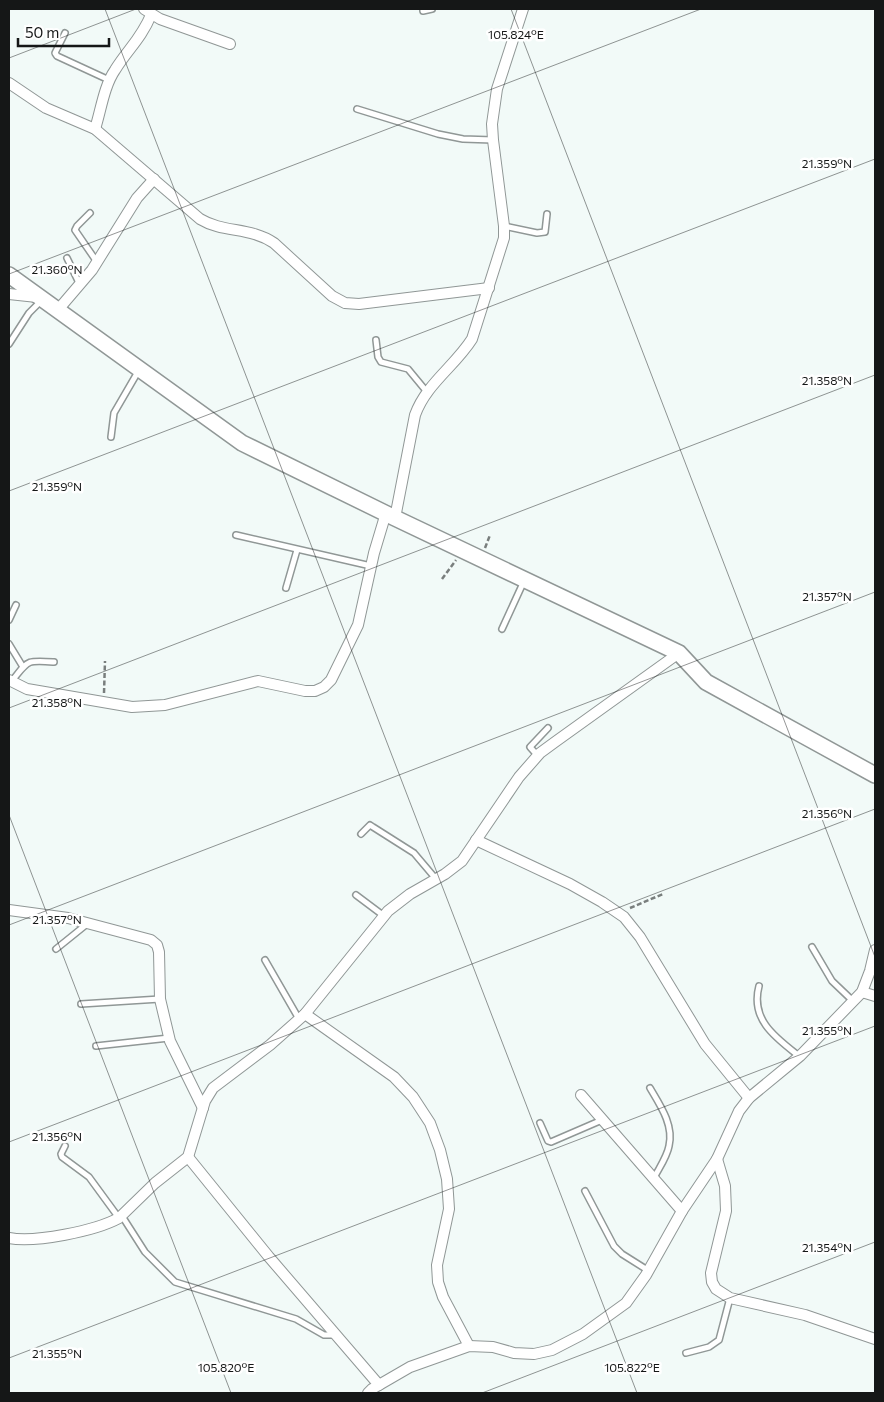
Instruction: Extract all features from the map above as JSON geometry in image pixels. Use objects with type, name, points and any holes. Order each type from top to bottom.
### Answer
[{"type":"street","points":[[10,683],[27,689],[132,706],[165,705],[258,681],[306,691],[315,691],[324,687],[331,680],[358,625],[376,542],[390,516],[419,403],[466,349],[472,339],[501,250],[504,226],[492,140],[494,108],[497,89],[523,9]]},
{"type":"street","points":[[95,129],[109,80],[114,70],[141,36],[148,12],[230,44]]},
{"type":"street","points":[[9,82],[46,108],[95,129],[209,225],[265,236],[332,296],[345,303],[359,304],[489,288]]},
{"type":"street","points":[[57,311],[98,262],[137,198],[154,179]]},
{"type":"street","points":[[9,275],[242,443],[390,516],[678,653],[706,682],[875,775]]},
{"type":"street","points":[[9,294],[40,299]]},
{"type":"street","points":[[9,1238],[22,1239],[73,1234],[112,1222],[120,1217],[155,1183],[188,1157],[208,1094],[213,1088],[270,1045],[302,1016],[384,916],[398,902],[454,868],[462,861],[519,777],[538,756],[678,653]]},
{"type":"street","points":[[476,840],[570,884],[624,916],[640,937],[705,1044],[749,1098]]},
{"type":"street","points":[[9,910],[68,918],[150,940],[157,945],[159,952],[160,999],[169,1038],[203,1108]]},
{"type":"street","points":[[188,1157],[269,1257],[336,1335],[373,1390],[410,1367],[469,1346],[493,1347],[514,1353],[534,1354],[552,1350],[583,1334],[626,1302],[649,1271],[682,1211],[717,1159],[739,1111],[749,1098],[800,1056],[854,1002],[862,992],[875,950]]},
{"type":"street","points":[[862,992],[875,996]]},
{"type":"street","points":[[302,1016],[394,1077],[413,1097],[430,1123],[440,1150],[447,1179],[448,1209],[437,1265],[438,1282],[443,1297],[469,1346]]},
{"type":"street","points":[[581,1095],[682,1211]]},
{"type":"street","points":[[717,1159],[725,1186],[726,1211],[711,1273],[712,1282],[716,1289],[730,1298],[805,1315],[875,1339]]},
{"type":"lane","points":[[423,12],[432,9]]},
{"type":"lane","points":[[65,33],[56,53],[59,59],[109,80]]},
{"type":"lane","points":[[357,109],[438,134],[462,139],[492,140]]},
{"type":"lane","points":[[90,213],[75,230],[98,262]]},
{"type":"lane","points":[[504,226],[537,233],[545,232],[547,214]]},
{"type":"lane","points":[[67,258],[80,285]]},
{"type":"lane","points":[[9,344],[40,299]]},
{"type":"lane","points":[[376,340],[378,357],[382,362],[408,369],[427,392]]},
{"type":"lane","points":[[111,437],[114,413],[139,370]]},
{"type":"lane","points":[[236,535],[371,566]]},
{"type":"lane","points":[[286,588],[297,550]]},
{"type":"lane","points":[[502,629],[525,580]]},
{"type":"lane","points":[[9,620],[16,605]]},
{"type":"lane","points":[[9,644],[23,667]]},
{"type":"lane","points":[[10,683],[31,660],[54,662]]},
{"type":"lane","points":[[538,756],[530,746],[548,728]]},
{"type":"lane","points":[[361,834],[370,825],[414,853],[436,879]]},
{"type":"lane","points":[[356,895],[384,916]]},
{"type":"lane","points":[[56,949],[88,923]]},
{"type":"lane","points":[[812,948],[832,981],[854,1002]]},
{"type":"lane","points":[[265,960],[302,1016]]},
{"type":"lane","points":[[759,986],[756,997],[762,1022],[776,1038],[800,1056]]},
{"type":"lane","points":[[81,1004],[160,999]]},
{"type":"lane","points":[[96,1046],[169,1038]]},
{"type":"lane","points":[[650,1088],[665,1113],[670,1134],[669,1147],[654,1178]]},
{"type":"lane","points":[[540,1123],[548,1141],[551,1142],[602,1120]]},
{"type":"lane","points":[[65,1146],[61,1154],[62,1157],[89,1176],[145,1252],[175,1282],[296,1319],[324,1335],[336,1335]]},
{"type":"lane","points":[[585,1190],[614,1246],[622,1254],[649,1271]]},
{"type":"lane","points":[[686,1353],[709,1347],[719,1340],[730,1298]]},
{"type":"path","points":[[442,579],[463,550]]},
{"type":"path","points":[[103,702],[105,660]]},
{"type":"path","points":[[618,912],[663,894]]}]
